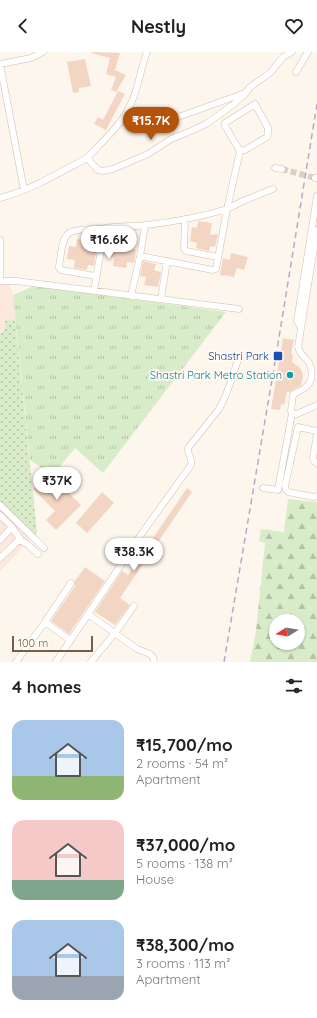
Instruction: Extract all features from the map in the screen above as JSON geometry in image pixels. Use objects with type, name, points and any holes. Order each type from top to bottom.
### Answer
[{"type":"street","points":[[24,190],[0,64],[31,58],[43,52]]},
{"type":"street","points":[[0,198],[41,183],[87,158],[125,115],[133,98],[144,60],[148,52]]},
{"type":"street","points":[[87,158],[98,170],[103,171],[113,169],[148,154],[172,139],[206,124],[234,104],[250,87],[270,74],[283,57],[292,52]]},
{"type":"street","points":[[296,72],[308,52]]},
{"type":"street","points":[[125,115],[145,123],[170,120],[246,93]]},
{"type":"street","points":[[140,256],[213,270],[216,269],[240,151],[225,126],[225,123],[255,104],[268,128],[267,137],[240,151]]},
{"type":"street","points":[[275,168],[282,169]]},
{"type":"street","points":[[97,275],[94,276],[60,269],[59,266],[63,241],[70,232],[145,226],[202,216],[227,209],[273,189]]},
{"type":"street","points":[[301,328],[297,321],[317,196]]},
{"type":"street","points":[[185,219],[184,250],[218,257]]},
{"type":"street","points":[[131,296],[145,226]]},
{"type":"street","points":[[94,290],[105,228]]},
{"type":"street","points":[[263,488],[278,490],[292,413],[293,395],[306,387],[312,375],[311,367],[308,361],[300,354],[298,347],[317,230]]},
{"type":"street","points":[[0,240],[0,281],[16,281],[94,290],[161,300],[239,309]]},
{"type":"street","points":[[161,300],[167,261]]},
{"type":"street","points":[[56,662],[145,529],[191,466],[192,463],[188,453],[188,448],[223,402],[238,360]]},
{"type":"street","points":[[292,413],[297,414],[317,405]]},
{"type":"street","points":[[317,431],[298,427],[285,486],[288,492],[314,497],[317,496]]},
{"type":"street","points":[[317,434],[313,458],[317,463]]},
{"type":"street","points":[[0,505],[44,548]]},
{"type":"street","points":[[1,518],[12,527],[19,536],[19,540]]},
{"type":"street","points":[[0,540],[12,527]]},
{"type":"street","points":[[19,540],[27,544],[38,554]]},
{"type":"street","points":[[0,558],[19,540]]},
{"type":"street","points":[[16,662],[71,583]]},
{"type":"street","points":[[91,662],[115,633],[134,606]]},
{"type":"street","points":[[88,614],[137,649],[152,655],[154,662]]},
{"type":"street","points":[[45,622],[70,640]]},
{"type":"shaded area","points":[[0,284],[10,284],[13,295],[37,533],[0,571]]},
{"type":"green space","points":[[34,286],[226,312],[103,473],[75,448],[53,475],[30,460],[13,295]]},
{"type":"green space","points":[[15,320],[37,533],[35,536],[0,501],[0,335],[6,328],[5,321]]},
{"type":"green space","points":[[288,499],[317,502],[317,662],[250,662],[256,631],[265,543],[259,541],[261,529],[284,532]]},
{"type":"building","points":[[91,52],[120,53],[115,70],[126,75],[116,92],[111,90],[116,77],[106,74],[110,58]]},
{"type":"building","points":[[85,59],[91,86],[79,88],[79,92],[73,93],[67,62]]},
{"type":"building","points":[[118,91],[125,94],[106,130],[94,124],[98,117],[103,120]]},
{"type":"building","points":[[198,221],[212,223],[210,235],[218,234],[215,247],[210,246],[209,251],[196,248],[197,243],[190,241],[192,227],[197,228]]},
{"type":"building","points":[[116,236],[128,238],[128,248],[136,250],[134,263],[127,262],[126,268],[113,266],[114,257],[106,256],[108,243],[114,244]]},
{"type":"building","points":[[77,239],[90,241],[89,251],[96,252],[94,266],[88,265],[87,270],[74,268],[75,260],[67,259],[69,246],[76,247]]},
{"type":"building","points":[[231,253],[248,257],[244,270],[237,268],[234,277],[220,275],[223,258],[230,260]]},
{"type":"building","points":[[143,261],[156,264],[154,270],[161,272],[158,287],[144,285],[146,277],[140,276]]},
{"type":"building","name":"Shastri Park Metro Station","points":[[283,338],[294,340],[291,354],[293,355],[292,362],[300,368],[303,377],[301,385],[290,392],[287,392],[284,405],[281,404],[280,410],[271,409]]},
{"type":"building","points":[[49,473],[81,505],[56,530],[46,520],[55,511],[33,489]]},
{"type":"building","points":[[187,488],[192,492],[120,598],[130,605],[115,625],[95,612],[122,571],[128,575]]},
{"type":"building","points":[[102,492],[114,503],[87,533],[76,523]]},
{"type":"building","points":[[85,567],[105,581],[69,634],[51,621],[75,586],[75,581]]},
{"type":"tunnel","points":[[282,169],[315,178]]},
{"type":"railway","points":[[224,662],[317,104]]},
{"type":"place","name":"Shastri Park","points":[[278,356]]},
{"type":"place","name":"Shastri Park Metro Station","points":[[290,375]]}]
